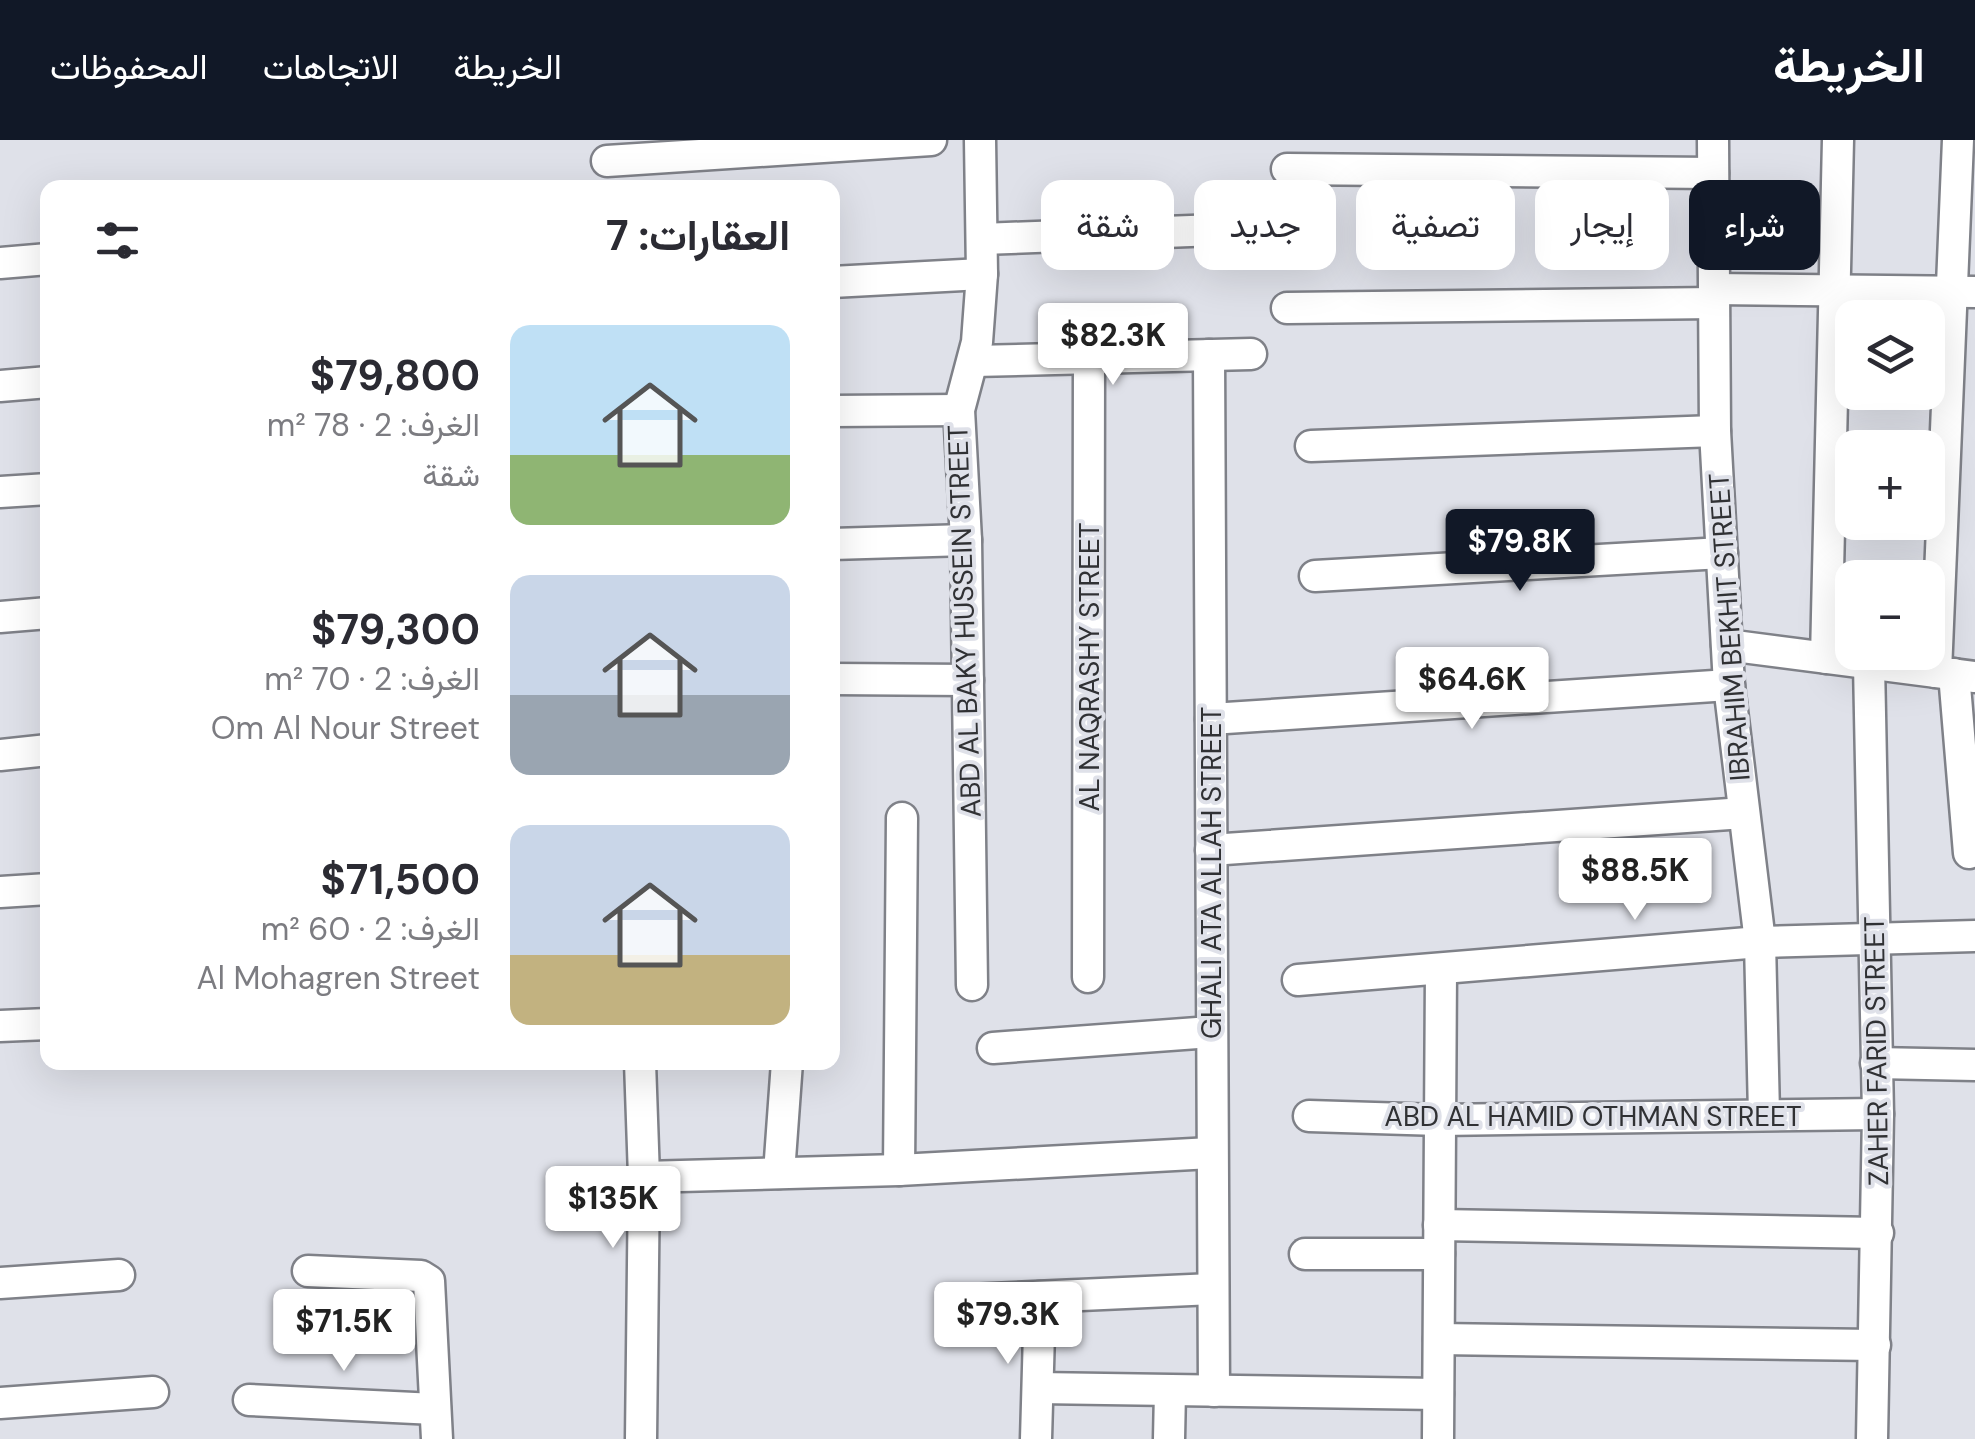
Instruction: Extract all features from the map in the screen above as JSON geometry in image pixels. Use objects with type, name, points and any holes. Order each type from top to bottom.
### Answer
[{"type":"street","points":[[607,163],[932,140]]},
{"type":"street","name":"ABD AL BAKY HUSSEIN STREET","points":[[972,985],[966,540],[959,410],[974,361],[982,274],[980,140]]},
{"type":"street","name":"IBRAHIM BEKHIT STREET","points":[[1713,140],[1715,431],[1729,685],[1760,942],[1764,1114]]},
{"type":"street","points":[[1826,658],[1838,140]]},
{"type":"street","points":[[1958,140],[1963,292],[1955,674],[1969,852]]},
{"type":"street","points":[[1287,169],[1713,174]]},
{"type":"street","points":[[982,240],[1194,231]]},
{"type":"street","points":[[0,263],[40,260]]},
{"type":"street","points":[[840,282],[982,274]]},
{"type":"street","points":[[1287,308],[1835,291],[1963,292]]},
{"type":"street","points":[[974,361],[1252,354]]},
{"type":"street","name":"GHALI ATA ALLAH STREET","points":[[1208,355],[1214,1391]]},
{"type":"street","name":"AL NAQRASHY STREET","points":[[1088,976],[1089,358]]},
{"type":"street","points":[[0,386],[40,383]]},
{"type":"street","points":[[840,411],[959,410]]},
{"type":"street","points":[[1311,446],[1715,431]]},
{"type":"street","points":[[0,492],[40,490]]},
{"type":"street","points":[[840,544],[966,540]]},
{"type":"street","points":[[1315,576],[1722,553]]},
{"type":"street","points":[[0,617],[40,614]]},
{"type":"street","points":[[1727,645],[1835,659]]},
{"type":"street","name":"ZAHER FARID STREET","points":[[1869,670],[1878,1114],[1872,1439]]},
{"type":"street","points":[[1921,670],[1955,674]]},
{"type":"street","points":[[840,679],[968,680]]},
{"type":"street","points":[[1211,719],[1729,685]]},
{"type":"street","points":[[0,755],[40,751]]},
{"type":"street","points":[[1211,850],[1744,813]]},
{"type":"street","points":[[899,1170],[902,818]]},
{"type":"street","points":[[0,892],[40,890]]},
{"type":"street","points":[[1298,980],[1760,942],[1975,936]]},
{"type":"street","points":[[1438,1439],[1441,970]]},
{"type":"street","points":[[0,1026],[40,1024]]},
{"type":"street","points":[[993,1048],[1211,1032]]},
{"type":"street","points":[[1876,1063],[1975,1065]]},
{"type":"street","points":[[640,1070],[644,1178],[641,1439]]},
{"type":"street","points":[[780,1173],[786,1070]]},
{"type":"street","name":"ABD AL HAMID OTHMAN STREET","points":[[1309,1116],[1440,1120],[1878,1114]]},
{"type":"street","points":[[644,1178],[899,1170],[1211,1153]]},
{"type":"street","points":[[1305,1254],[1439,1240],[1878,1232]]},
{"type":"street","points":[[249,1400],[436,1424],[429,1281],[420,1276],[308,1271]]},
{"type":"street","points":[[0,1284],[119,1275]]},
{"type":"street","points":[[968,1300],[1213,1290]]},
{"type":"street","points":[[1036,1439],[1040,1297]]},
{"type":"street","points":[[1438,1340],[1875,1345]]},
{"type":"street","points":[[1038,1388],[1438,1394]]},
{"type":"street","points":[[1169,1439],[1170,1391]]},
{"type":"street","points":[[0,1403],[153,1392]]}]
